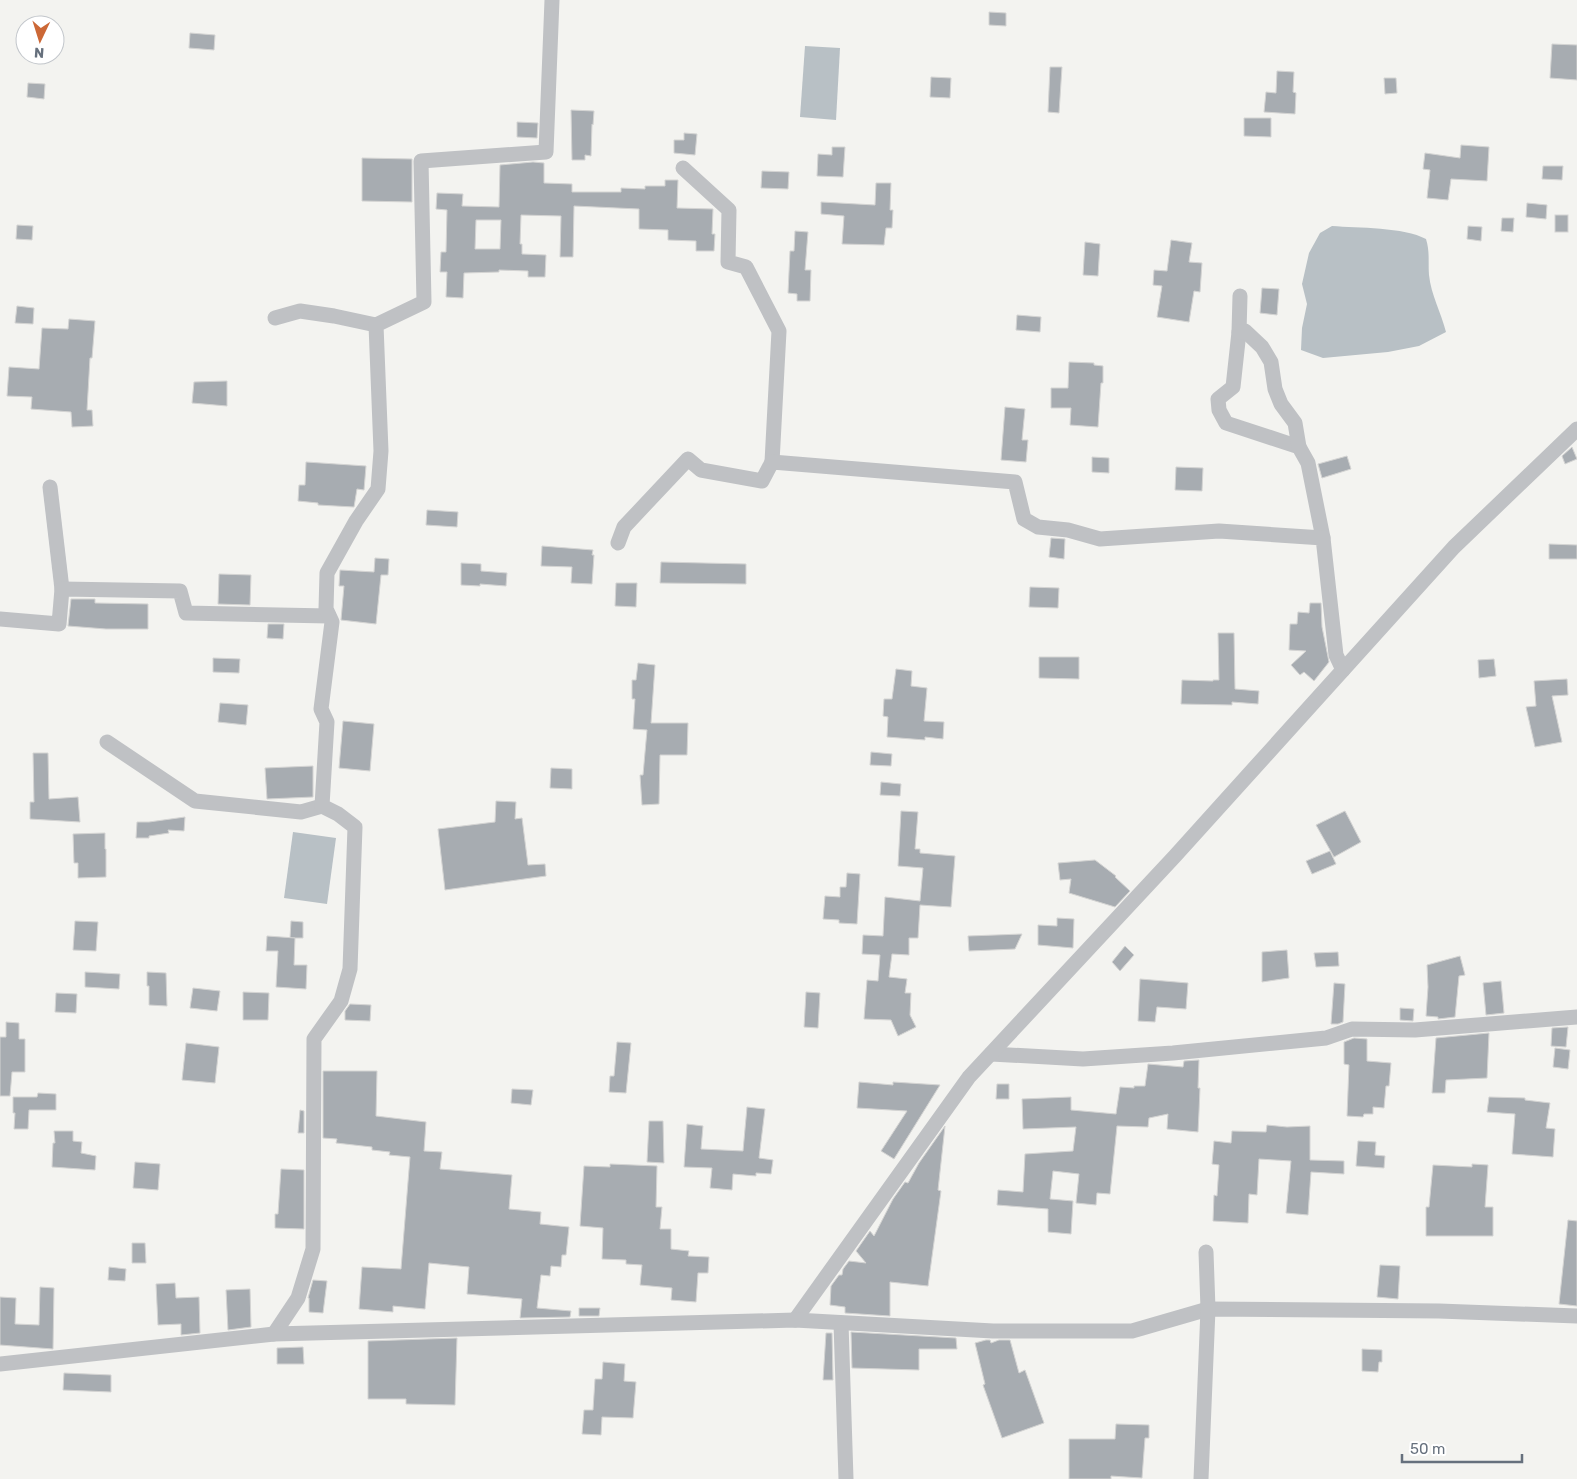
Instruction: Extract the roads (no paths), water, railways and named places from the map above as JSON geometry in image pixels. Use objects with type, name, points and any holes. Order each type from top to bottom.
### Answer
[{"type":"street","points":[[275,318],[300,311],[376,325],[424,302],[421,161],[546,152],[552,0]]},
{"type":"street","points":[[618,543],[624,527],[688,459],[701,470],[762,481],[772,462],[779,331],[746,267],[728,262],[729,210],[683,168]]},
{"type":"street","points":[[1240,296],[1239,332],[1233,387],[1218,399],[1220,410],[1226,423],[1299,447]]},
{"type":"street","points":[[322,806],[327,722],[321,709],[332,622],[326,609],[327,573],[356,521],[378,489],[381,451],[376,325]]},
{"type":"street","points":[[1239,332],[1245,331],[1262,347],[1272,362],[1275,389],[1281,404],[1295,423],[1299,447],[1308,463],[1323,538],[1336,655],[1343,670]]},
{"type":"street","points":[[796,1320],[969,1078],[1175,856],[1454,547],[1577,429]]},
{"type":"street","points":[[772,462],[1015,482],[1024,519],[1038,527],[1068,530],[1100,539],[1219,531],[1323,538]]},
{"type":"street","points":[[0,619],[59,624],[62,589],[50,487]]},
{"type":"street","points":[[62,589],[180,591],[186,613],[329,616]]},
{"type":"street","points":[[107,742],[195,801],[300,812],[322,806],[355,826],[350,969],[341,1001],[314,1039],[313,1249],[298,1298],[274,1334]]},
{"type":"street","points":[[991,1054],[1083,1059],[1326,1038],[1352,1029],[1415,1030],[1577,1017]]},
{"type":"street","points":[[1201,1479],[1208,1310],[1206,1252]]},
{"type":"street","points":[[0,1364],[274,1334],[796,1320],[993,1331],[1132,1331],[1208,1310],[1422,1311],[1577,1316]]},
{"type":"street","points":[[840,1323],[846,1479]]}]
